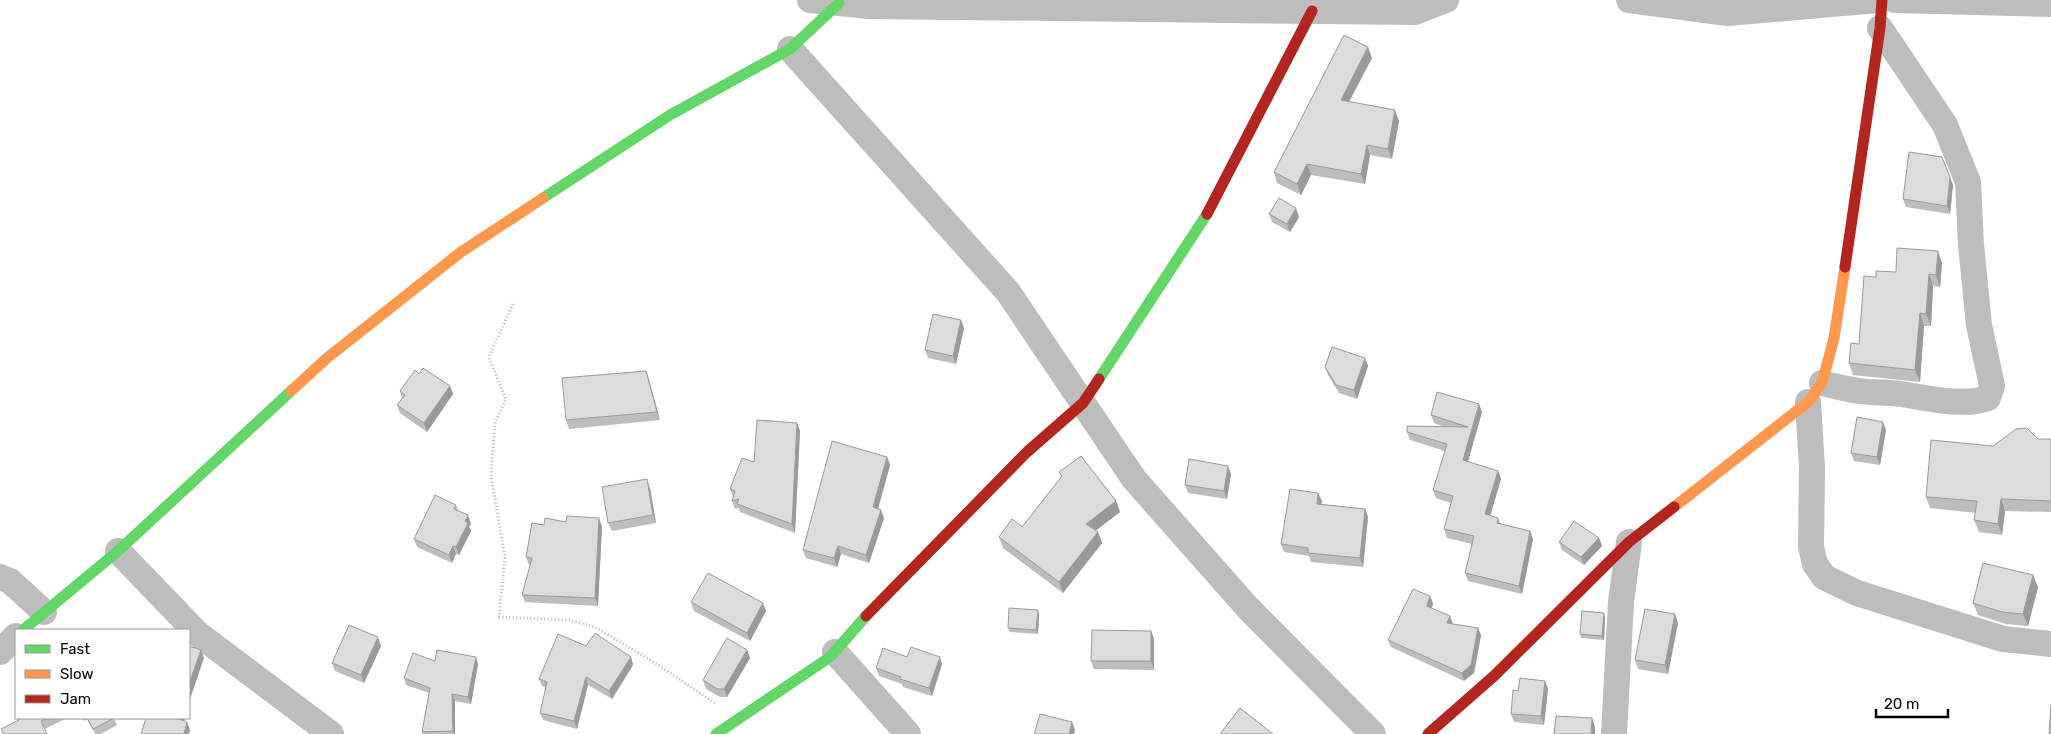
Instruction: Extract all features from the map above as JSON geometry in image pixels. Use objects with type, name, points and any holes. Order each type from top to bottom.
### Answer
[{"type":"street","points":[[810,0],[839,3],[1415,12],[1446,0]]},
{"type":"street","points":[[1629,0],[1728,13],[1880,0],[1880,28],[1834,338],[1815,392],[1811,547],[1815,564],[1824,576],[1857,593],[2003,639],[2051,644]]},
{"type":"street","points":[[1895,0],[2051,4]]},
{"type":"street","points":[[24,629],[118,551],[327,358],[461,252],[670,115],[790,49],[839,3]]},
{"type":"street","points":[[716,734],[830,657],[881,599],[1027,452],[1083,403],[1211,208],[1312,10]]},
{"type":"street","points":[[1428,734],[1494,676],[1629,542],[1815,392],[1860,391],[1899,394],[1928,399],[1967,401],[1979,401],[1988,398],[1992,386],[1979,325],[1971,245],[1968,182],[1945,125],[1880,28]]},
{"type":"street","points":[[790,49],[1008,292],[1134,479],[1248,608],[1373,734]]},
{"type":"street","points":[[1614,734],[1621,602],[1629,542]]},
{"type":"street","points":[[118,551],[198,634],[331,734]]},
{"type":"street","points":[[0,577],[10,581],[44,612]]},
{"type":"street","points":[[0,652],[15,637]]},
{"type":"street","points":[[835,652],[908,734]]},
{"type":"path","points":[[513,304],[488,357],[506,400],[494,422],[490,476],[504,556],[499,617],[569,620],[595,627],[660,666],[739,719]]},
{"type":"building","points":[[1344,35],[1368,47],[1341,100],[1395,110],[1388,149],[1367,145],[1361,174],[1307,164],[1297,184],[1274,172]]},
{"type":"building","points":[[1909,152],[1942,157],[1950,177],[1947,206],[1903,199]]},
{"type":"building","points":[[1279,198],[1296,208],[1287,224],[1269,214]]},
{"type":"building","points":[[1897,248],[1938,251],[1936,275],[1929,274],[1926,314],[1920,313],[1915,370],[1849,363],[1851,343],[1859,344],[1864,276],[1876,277],[1876,271],[1896,272]]},
{"type":"building","points":[[933,314],[961,320],[953,356],[925,350]]},
{"type":"building","points":[[1332,347],[1365,358],[1354,390],[1336,385],[1325,367]]},
{"type":"building","points":[[423,368],[450,386],[424,423],[397,405],[405,395],[400,391],[415,370],[419,374]]},
{"type":"building","points":[[646,371],[657,412],[566,420],[562,378]]},
{"type":"building","points":[[1437,392],[1479,404],[1463,460],[1498,471],[1485,514],[1498,518],[1497,523],[1530,531],[1519,586],[1465,573],[1474,536],[1444,529],[1453,496],[1433,490],[1447,444],[1407,432],[1407,426],[1468,427],[1431,415]]},
{"type":"building","points":[[1857,417],[1883,422],[1877,457],[1851,453]]},
{"type":"building","points":[[757,420],[797,423],[792,524],[737,504],[739,499],[732,501],[735,491],[730,489],[742,458],[754,462]]},
{"type":"building","points":[[2027,428],[2038,439],[2051,439],[2051,501],[2001,499],[1998,524],[1974,520],[1977,501],[1926,497],[1931,440],[1993,446],[2016,429]]},
{"type":"building","points":[[832,441],[887,457],[873,507],[881,510],[866,555],[838,546],[834,558],[803,550]]},
{"type":"building","points":[[1081,456],[1116,501],[1086,524],[1098,532],[1059,582],[999,537],[1012,519],[1022,527],[1062,476],[1059,472]]},
{"type":"building","points":[[1189,459],[1228,466],[1224,491],[1185,485]]},
{"type":"building","points":[[647,479],[653,515],[608,523],[602,487]]},
{"type":"building","points":[[1290,489],[1318,493],[1317,504],[1365,509],[1360,558],[1308,553],[1308,548],[1281,544]]},
{"type":"building","points":[[435,495],[456,505],[454,509],[468,515],[465,521],[468,523],[456,547],[453,546],[449,555],[414,539]]},
{"type":"building","points":[[567,516],[599,518],[595,598],[522,595],[532,558],[526,557],[532,523],[544,525],[545,518],[566,522]]},
{"type":"building","points":[[1574,521],[1599,538],[1581,557],[1559,542]]},
{"type":"building","points":[[1983,563],[2033,575],[2023,614],[2002,612],[1973,603]]},
{"type":"building","points":[[708,573],[763,603],[747,633],[691,602]]},
{"type":"building","points":[[1413,589],[1430,596],[1427,606],[1450,616],[1447,623],[1478,628],[1471,665],[1462,673],[1388,640]]},
{"type":"building","points":[[1009,608],[1038,610],[1036,630],[1008,628]]},
{"type":"building","points":[[1645,609],[1675,614],[1665,665],[1635,660]]},
{"type":"building","points":[[1582,611],[1604,613],[1602,636],[1580,634]]},
{"type":"building","points":[[349,625],[378,637],[361,675],[332,663]]},
{"type":"building","points":[[1092,630],[1151,631],[1151,661],[1091,661]]},
{"type":"building","points":[[595,633],[631,657],[609,691],[586,677],[574,721],[540,713],[547,682],[539,679],[558,634],[586,646]]},
{"type":"building","points":[[727,638],[747,650],[724,689],[717,689],[703,680]]},
{"type":"building","points":[[190,646],[201,650],[190,681]]},
{"type":"building","points":[[911,647],[940,657],[929,688],[900,679],[901,677],[876,668],[883,648],[907,657]]},
{"type":"building","points":[[437,650],[476,657],[468,697],[452,694],[453,731],[422,732],[430,688],[404,678],[413,653],[435,661]]},
{"type":"building","points":[[1520,678],[1545,681],[1541,716],[1511,714],[1513,690],[1518,691]]},
{"type":"building","points":[[2051,705],[2051,734],[2049,734]]},
{"type":"building","points":[[1240,708],[1273,734],[1220,734]]},
{"type":"building","points":[[1040,714],[1072,722],[1069,734],[1034,734]]},
{"type":"building","points":[[1556,716],[1592,718],[1591,734],[1554,734]]},
{"type":"building","points":[[46,719],[41,721],[47,734],[4,734],[1,729],[19,720]]},
{"type":"building","points":[[88,719],[112,719],[93,729]]},
{"type":"building","points":[[146,719],[179,719],[187,722],[184,734],[141,734]]},
{"type":"traffic: fast","points":[[543,198],[670,115],[790,49],[839,3]]},
{"type":"traffic: fast","points":[[1099,379],[1207,214]]},
{"type":"traffic: fast","points":[[24,629],[118,551],[291,391]]},
{"type":"traffic: fast","points":[[716,734],[830,657],[866,616]]},
{"type":"traffic: slow","points":[[291,391],[327,358],[461,252],[543,198]]},
{"type":"traffic: slow","points":[[1674,507],[1808,402],[1822,383],[1834,338],[1845,267]]},
{"type":"traffic: jam","points":[[1845,267],[1880,28],[1882,0]]},
{"type":"traffic: jam","points":[[1207,214],[1312,11]]},
{"type":"traffic: jam","points":[[866,616],[1027,452],[1083,403],[1099,379]]},
{"type":"traffic: jam","points":[[1428,734],[1494,676],[1629,542],[1674,507]]}]
